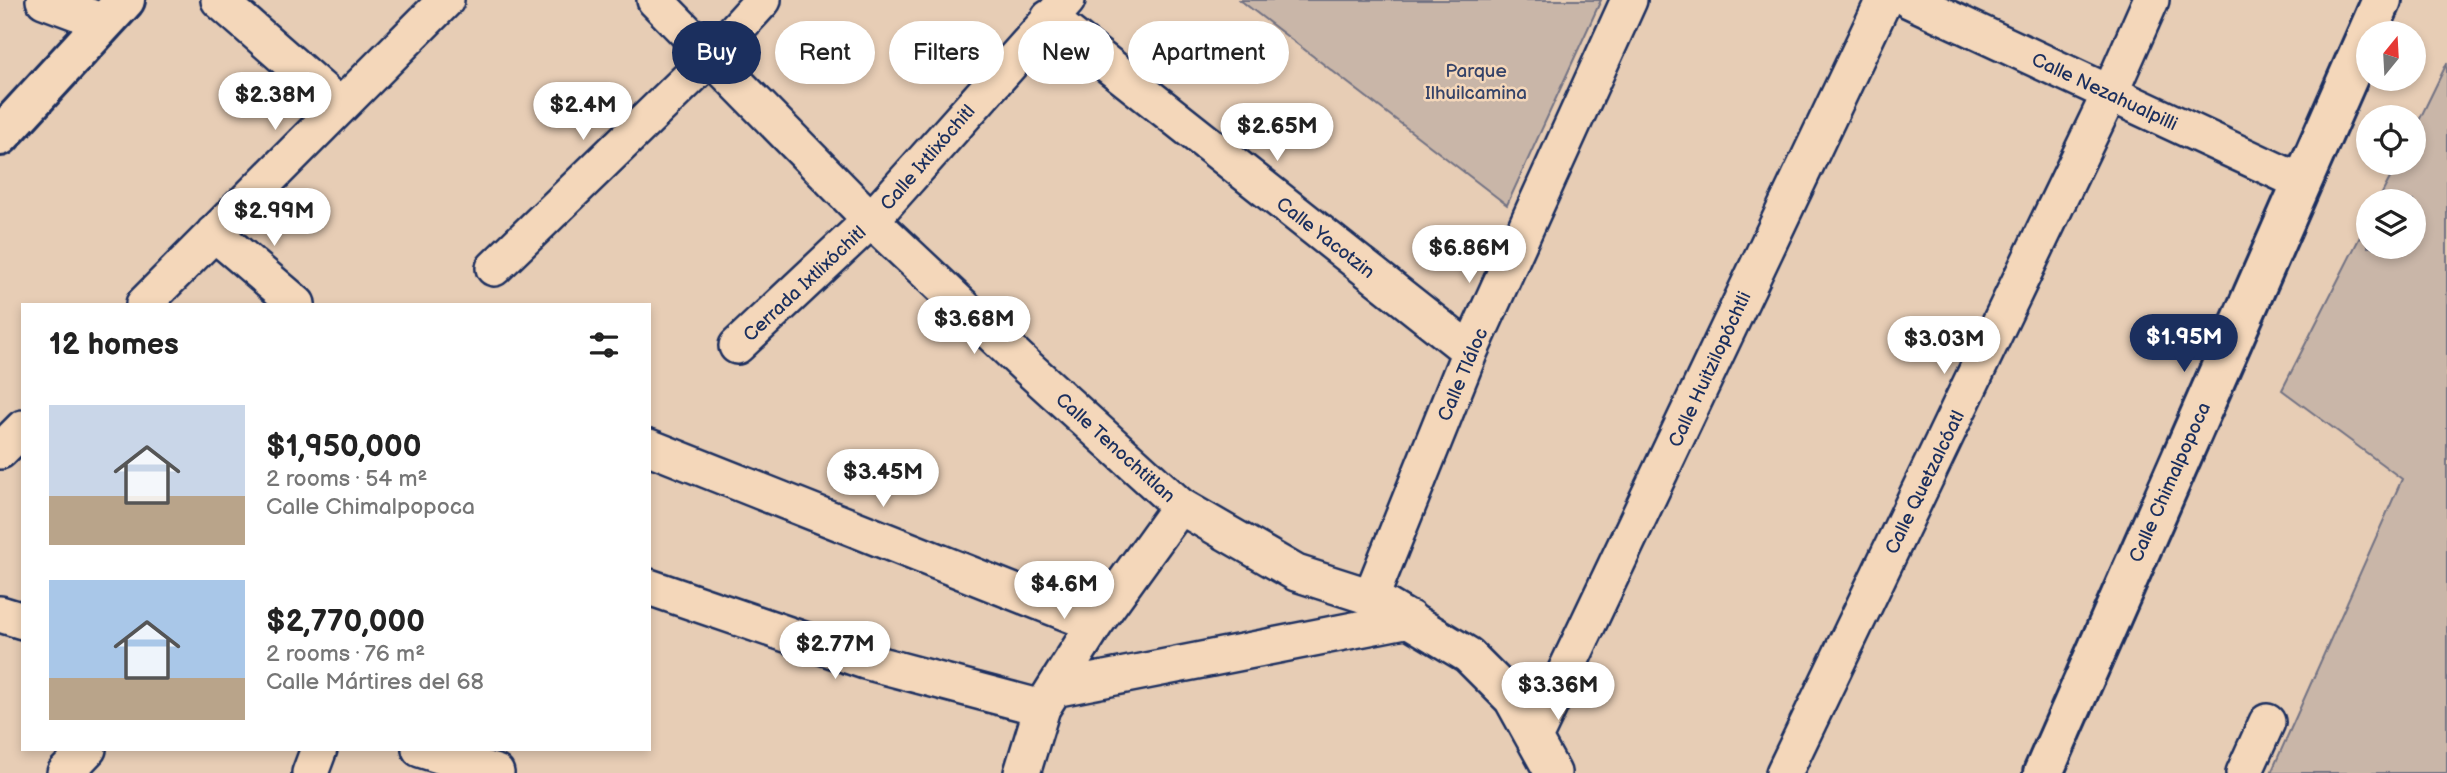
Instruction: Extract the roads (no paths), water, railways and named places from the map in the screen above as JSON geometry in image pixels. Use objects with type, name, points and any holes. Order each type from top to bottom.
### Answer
[{"type":"street","points":[[44,0],[114,11]]},
{"type":"street","points":[[219,0],[340,107]]},
{"type":"street","points":[[145,303],[446,0]]},
{"type":"street","name":"Calle Tenochtitlan","points":[[654,0],[675,21]]},
{"type":"street","points":[[744,21],[763,0]]},
{"type":"street","name":"Calle Tláloc","points":[[1371,597],[1470,351],[1629,0]]},
{"type":"street","name":"Calle Huitzilopóchtli","points":[[1534,738],[1884,0]]},
{"type":"street","name":"Calle Nezahualpilli","points":[[1909,0],[2301,182]]},
{"type":"street","name":"Calle Quetzalcóatl","points":[[1784,773],[2110,93],[2151,0]]},
{"type":"street","name":"Calle Chimalpopoca","points":[[2043,773],[2382,0]]},
{"type":"street","name":"Calle Yacotzin","points":[[1058,9],[1470,351]]},
{"type":"street","name":"Calle Ixtlixóchitl","points":[[871,220],[1058,9]]},
{"type":"street","points":[[0,136],[114,11]]},
{"type":"street","points":[[494,268],[683,84]]},
{"type":"street","name":"Calle Tenochtitlan","points":[[738,84],[871,220],[1180,506],[1296,573],[1371,597],[1468,655],[1512,699],[1534,738]]},
{"type":"street","name":"Cerrada Ixtlixóchitl","points":[[737,346],[871,220]]},
{"type":"street","points":[[214,233],[296,303]]},
{"type":"street","points":[[0,451],[21,430]]},
{"type":"street","points":[[651,448],[1095,624]]},
{"type":"street","points":[[1022,773],[1048,698],[1095,624],[1180,506]]},
{"type":"street","points":[[651,588],[865,661],[1048,698],[1410,619]]},
{"type":"street","points":[[0,614],[21,620]]},
{"type":"street","points":[[2244,773],[2267,722]]},
{"type":"street","points":[[1534,738],[1553,773]]},
{"type":"street","points":[[65,773],[86,751]]},
{"type":"street","points":[[310,773],[318,751]]},
{"type":"street","points":[[426,751],[496,773]]},
{"type":"park label","name":"Parque Ilhuilcamina","points":[[1476,81]]}]
